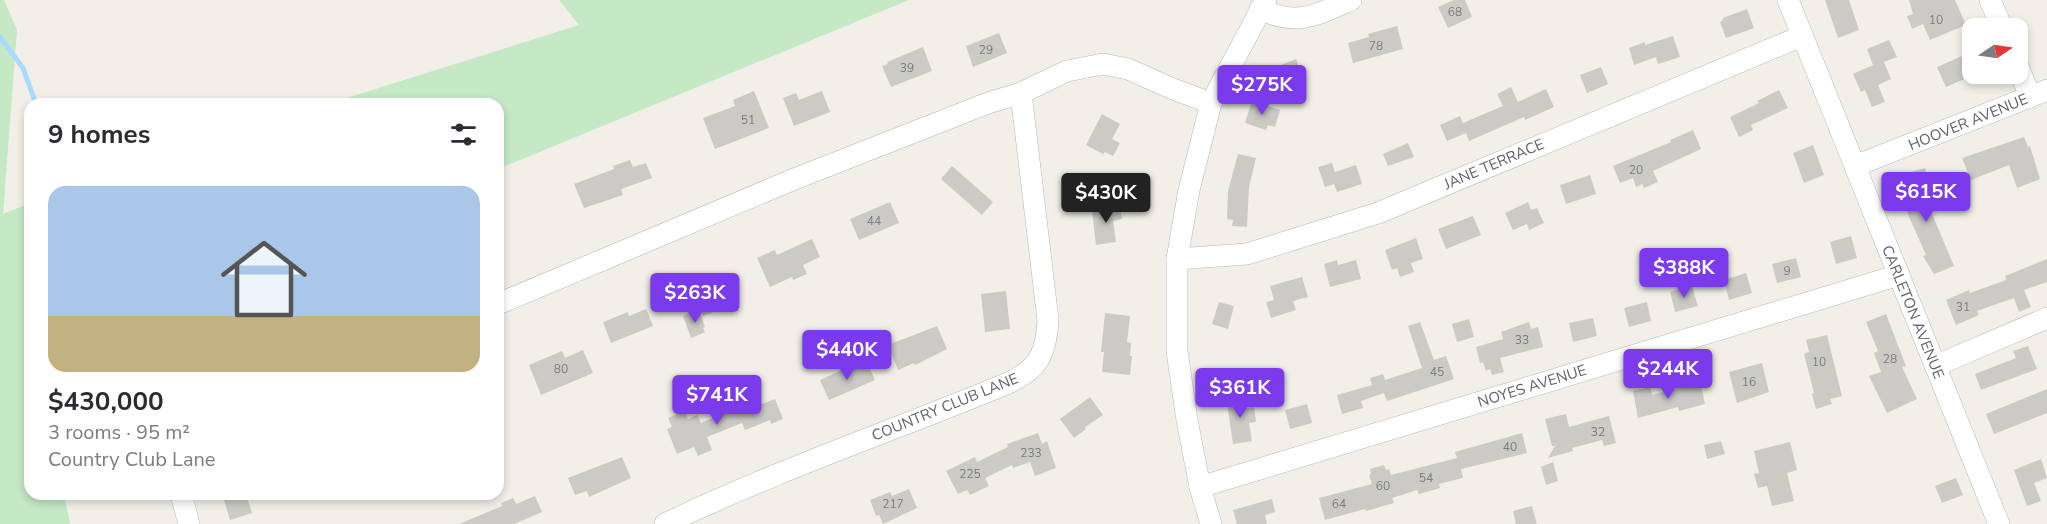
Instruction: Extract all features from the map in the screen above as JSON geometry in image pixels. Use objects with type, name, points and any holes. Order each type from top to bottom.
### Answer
[{"type":"street","points":[[1211,524],[1200,487],[1177,351],[1177,259],[1189,190],[1211,103],[1263,5],[1279,18],[1297,18],[1311,16],[1351,0]]},
{"type":"street","name":"CARLETON AVENUE","points":[[1788,0],[1999,524]]},
{"type":"street","points":[[1990,0],[1998,18]]},
{"type":"street","name":"JANE TERRACE","points":[[1177,259],[1247,254],[1378,213],[1802,36]]},
{"type":"street","points":[[504,301],[801,176],[988,103],[1021,93],[1067,71],[1103,64],[1134,71],[1211,103]]},
{"type":"street","points":[[2028,79],[2039,93]]},
{"type":"street","name":"COUNTRY CLUB LANE","points":[[664,524],[851,445],[1023,377],[1036,365],[1047,339],[1048,320],[1021,93]]},
{"type":"street","name":"HOOVER AVENUE","points":[[1855,166],[2039,93]]},
{"type":"street","name":"NOYES AVENUE","points":[[1200,487],[1899,275]]},
{"type":"street","points":[[1935,366],[2047,318]]},
{"type":"street","points":[[183,500],[189,524]]},
{"type":"green space","points":[[0,0],[4,0],[17,30],[3,214],[24,205],[24,500],[65,500],[70,524],[0,524]]},
{"type":"green space","points":[[559,0],[909,0],[504,167],[504,98],[347,98],[579,25]]},
{"type":"building","points":[[1454,0],[1465,0],[1472,17],[1448,28],[1438,7]]},
{"type":"building","points":[[1825,0],[1849,0],[1859,30],[1838,38]]},
{"type":"building","points":[[1909,0],[1955,0],[1963,18],[1962,27],[1930,40],[1923,24],[1912,29],[1907,16],[1913,14]]},
{"type":"building","points":[[1747,9],[1754,28],[1726,38],[1720,22],[1723,18]]},
{"type":"building","points":[[1397,26],[1403,49],[1353,63],[1348,43],[1369,37],[1368,34]]},
{"type":"building","points":[[999,33],[1007,53],[973,67],[966,46]]},
{"type":"building","points":[[1673,36],[1680,57],[1658,64],[1656,57],[1634,65],[1629,48]]},
{"type":"building","points":[[1889,40],[1897,57],[1884,62],[1891,79],[1878,85],[1885,102],[1872,107],[1865,90],[1861,92],[1853,74],[1873,65],[1867,49]]},
{"type":"building","points":[[923,47],[932,71],[891,87],[882,66]]},
{"type":"building","points":[[1962,56],[1962,80],[1946,87],[1937,67]]},
{"type":"building","points":[[1296,59],[1303,77],[1294,80],[1298,88],[1283,94],[1273,68]]},
{"type":"building","points":[[1601,67],[1608,84],[1587,93],[1580,75]]},
{"type":"building","points":[[1511,87],[1518,102],[1546,89],[1554,107],[1525,120],[1524,117],[1469,141],[1466,133],[1447,141],[1440,125],[1460,116],[1463,123],[1503,106],[1497,94]]},
{"type":"building","points":[[1779,90],[1788,108],[1751,125],[1753,130],[1739,137],[1730,117]]},
{"type":"building","points":[[754,91],[769,128],[715,149],[703,118],[735,106],[733,100]]},
{"type":"building","points":[[822,91],[830,112],[794,126],[783,98],[796,93],[799,100]]},
{"type":"building","points":[[1252,101],[1280,110],[1275,127],[1268,125],[1266,130],[1245,123]]},
{"type":"building","points":[[1102,114],[1120,124],[1112,139],[1120,143],[1113,156],[1105,152],[1103,154],[1086,145]]},
{"type":"building","points":[[1693,130],[1701,149],[1653,171],[1658,182],[1644,188],[1642,184],[1636,187],[1633,178],[1620,183],[1613,166],[1671,142],[1670,140]]},
{"type":"building","points":[[2024,137],[2028,147],[2030,146],[2040,179],[2017,188],[2009,165],[1971,180],[1962,158]]},
{"type":"building","points":[[1408,143],[1414,157],[1388,166],[1383,154]]},
{"type":"building","points":[[1813,145],[1824,175],[1804,183],[1793,153]]},
{"type":"building","points":[[1238,154],[1256,158],[1249,187],[1247,227],[1232,226],[1233,220],[1227,219],[1228,191]]},
{"type":"building","points":[[630,160],[633,167],[646,163],[652,178],[621,189],[623,195],[584,208],[574,184],[614,169],[613,166]]},
{"type":"building","points":[[1332,163],[1335,172],[1356,165],[1362,184],[1337,192],[1334,184],[1325,187],[1318,167]]},
{"type":"building","points":[[952,166],[993,202],[982,215],[941,179]]},
{"type":"building","points":[[1925,168],[1931,187],[1922,190],[1954,266],[1934,274],[1923,256],[1926,255],[1899,188],[1915,183],[1911,172]]},
{"type":"building","points":[[1590,175],[1596,194],[1566,204],[1560,185]]},
{"type":"building","points":[[890,202],[899,223],[859,240],[850,219]]},
{"type":"building","points":[[1528,202],[1531,210],[1537,208],[1544,223],[1529,230],[1527,224],[1513,230],[1505,213]]},
{"type":"building","points":[[1120,206],[1122,219],[1113,221],[1116,242],[1096,245],[1092,210]]},
{"type":"building","points":[[1473,216],[1481,235],[1446,249],[1438,229]]},
{"type":"building","points":[[1851,236],[1857,258],[1836,264],[1830,242]]},
{"type":"building","points":[[1416,238],[1423,259],[1411,263],[1414,272],[1400,277],[1397,268],[1392,270],[1385,250]]},
{"type":"building","points":[[812,239],[820,257],[803,265],[807,274],[793,280],[792,277],[770,287],[757,258],[775,250],[777,255]]},
{"type":"building","points":[[1796,258],[1801,277],[1777,283],[1772,264]]},
{"type":"building","points":[[2047,259],[2047,282],[2024,290],[2031,307],[2019,312],[2014,298],[1977,311],[1979,315],[1956,325],[1946,300],[1969,290],[1970,293],[2006,280],[2005,276]]},
{"type":"building","points":[[1337,260],[1338,265],[1356,260],[1361,279],[1330,287],[1324,264]]},
{"type":"building","points":[[1746,273],[1752,293],[1729,300],[1724,280]]},
{"type":"building","points":[[725,277],[735,304],[703,316],[693,290]]},
{"type":"building","points":[[1302,277],[1308,297],[1293,301],[1296,310],[1271,318],[1266,302],[1274,300],[1270,286]]},
{"type":"building","points":[[1692,286],[1698,306],[1675,312],[1670,292]]},
{"type":"building","points":[[1006,291],[1010,329],[985,332],[981,294]]},
{"type":"building","points":[[1219,302],[1234,306],[1228,329],[1212,324]]},
{"type":"building","points":[[1647,302],[1651,321],[1629,327],[1624,308]]},
{"type":"building","points":[[646,309],[653,326],[611,343],[603,322],[628,312],[629,316]]},
{"type":"building","points":[[699,310],[705,332],[691,338],[683,316]]},
{"type":"building","points":[[1105,313],[1130,316],[1127,342],[1131,343],[1130,375],[1102,372],[1104,352],[1101,352]]},
{"type":"building","points":[[1886,314],[1906,366],[1902,367],[1917,399],[1887,413],[1869,376],[1881,372],[1874,353],[1878,351],[1866,322]]},
{"type":"building","points":[[1593,318],[1597,336],[1573,342],[1569,323]]},
{"type":"building","points":[[1469,319],[1474,337],[1457,342],[1452,324]]},
{"type":"building","points":[[1420,322],[1434,360],[1446,356],[1454,379],[1387,401],[1384,393],[1361,401],[1363,408],[1342,414],[1337,395],[1372,385],[1370,378],[1383,374],[1385,380],[1422,368],[1408,326]]},
{"type":"building","points":[[1529,322],[1531,329],[1538,327],[1543,347],[1500,358],[1504,372],[1492,375],[1490,369],[1486,371],[1483,362],[1480,363],[1476,347],[1503,339],[1501,332]]},
{"type":"building","points":[[937,326],[947,349],[915,365],[914,363],[898,370],[888,345]]},
{"type":"building","points":[[1827,335],[1842,396],[1830,399],[1832,404],[1816,409],[1804,354],[1809,352],[1806,340]]},
{"type":"building","points":[[2028,346],[2037,369],[1981,390],[1975,374],[2016,358],[2013,351]]},
{"type":"building","points":[[583,350],[593,373],[541,395],[529,365],[562,351],[565,358]]},
{"type":"building","points":[[867,362],[875,380],[829,400],[820,380],[851,366],[852,369]]},
{"type":"building","points":[[1762,363],[1769,392],[1737,403],[1729,372]]},
{"type":"building","points":[[1700,382],[1705,404],[1679,411],[1678,407],[1638,418],[1633,391],[1650,387],[1652,395]]},
{"type":"building","points":[[2047,389],[2047,413],[1994,434],[1986,414]]},
{"type":"building","points":[[1244,394],[1246,408],[1254,407],[1256,422],[1249,423],[1252,441],[1233,444],[1226,396]]},
{"type":"building","points":[[1090,397],[1103,415],[1074,438],[1060,419]]},
{"type":"building","points":[[775,399],[783,419],[771,424],[770,420],[745,430],[742,423],[707,437],[712,450],[698,456],[694,447],[677,454],[667,429],[672,427],[668,418],[685,411],[688,419],[697,415],[701,423],[736,408],[738,413]]},
{"type":"building","points":[[1307,404],[1312,423],[1290,429],[1285,410]]},
{"type":"building","points":[[1566,414],[1569,427],[1609,416],[1616,443],[1604,446],[1602,440],[1572,448],[1573,451],[1548,458],[1555,446],[1552,446],[1545,419]]},
{"type":"building","points":[[1038,433],[1042,444],[1047,441],[1056,468],[1035,476],[1030,462],[1013,468],[1012,465],[985,478],[989,486],[970,495],[967,490],[958,494],[946,471],[975,457],[977,462],[1008,447],[1007,444]]},
{"type":"building","points":[[1522,433],[1527,453],[1461,469],[1463,478],[1439,484],[1440,488],[1419,494],[1417,490],[1392,498],[1394,503],[1325,520],[1319,498],[1372,484],[1370,469],[1384,465],[1386,470],[1389,469],[1391,475],[1457,458],[1455,452]]},
{"type":"building","points":[[1721,441],[1725,454],[1707,459],[1704,445]]},
{"type":"building","points":[[1790,442],[1797,470],[1787,473],[1794,501],[1772,506],[1767,486],[1758,488],[1754,474],[1759,473],[1754,451]]},
{"type":"building","points":[[622,457],[631,478],[589,497],[587,491],[575,495],[568,478]]},
{"type":"building","points":[[2041,459],[2047,478],[2034,483],[2041,501],[2027,506],[2014,470]]},
{"type":"building","points":[[1553,462],[1558,481],[1546,485],[1541,467]]},
{"type":"building","points":[[1956,478],[1963,495],[1942,503],[1935,486]]},
{"type":"building","points":[[909,489],[917,508],[883,524],[879,515],[876,516],[870,500],[890,492],[892,496]]},
{"type":"building","points":[[535,496],[542,512],[514,524],[459,524],[502,506],[501,503],[513,498],[516,504]]},
{"type":"building","points":[[1272,499],[1275,512],[1265,515],[1267,524],[1237,524],[1233,510]]},
{"type":"building","points":[[224,500],[248,500],[252,513],[230,520]]},
{"type":"building","points":[[1532,506],[1537,524],[1516,524],[1513,511]]},
{"type":"waterway","points":[[0,37],[23,68],[34,98]]}]
